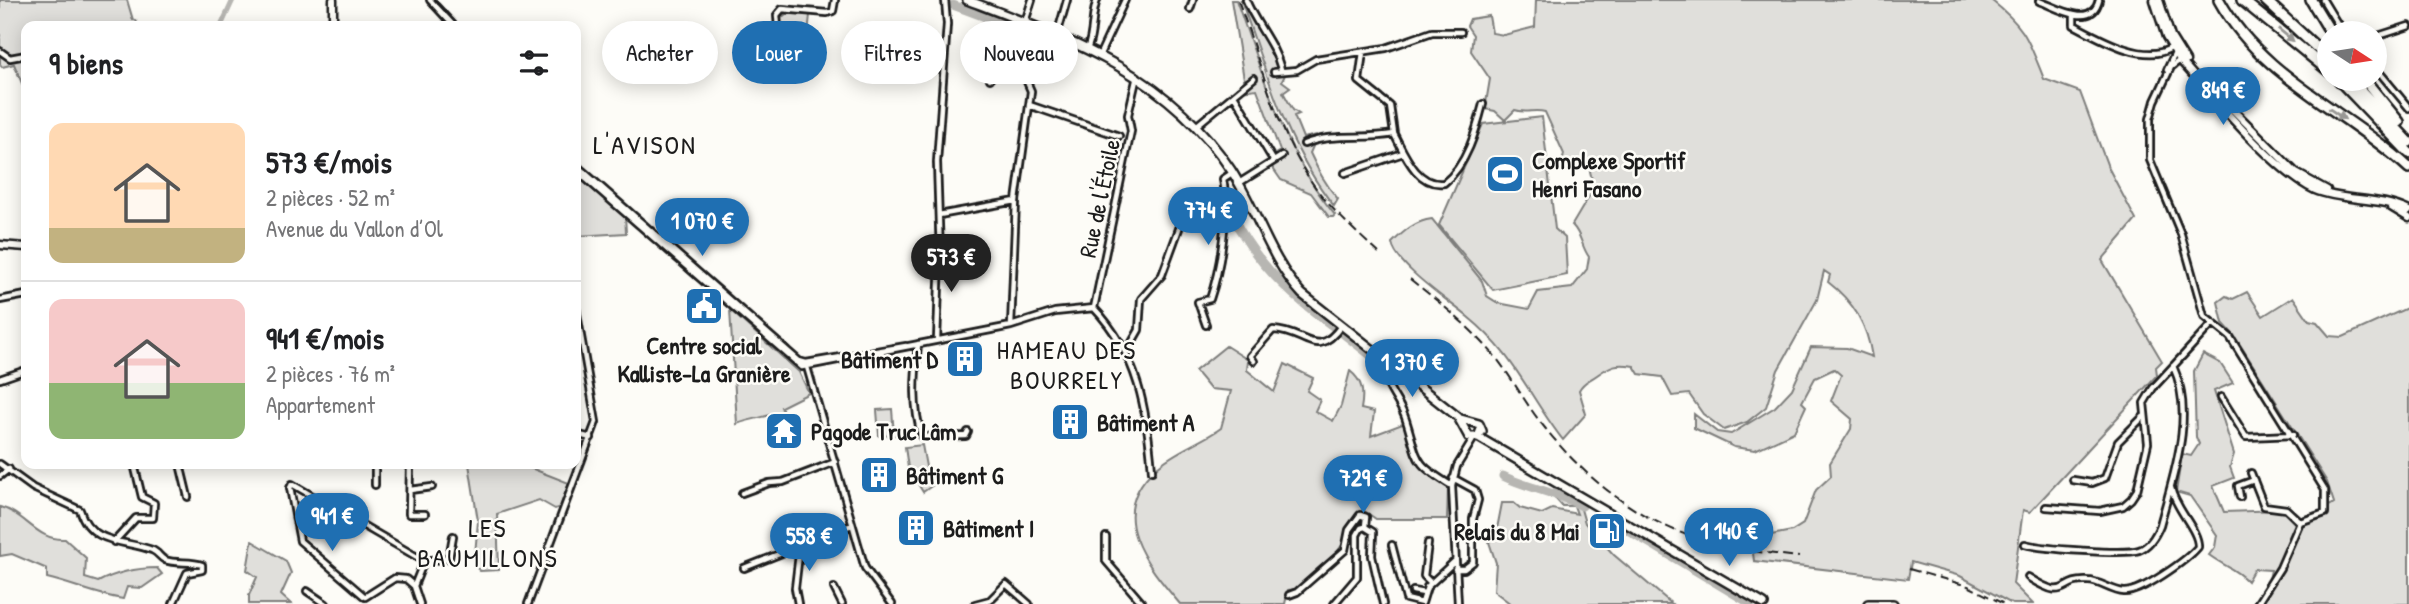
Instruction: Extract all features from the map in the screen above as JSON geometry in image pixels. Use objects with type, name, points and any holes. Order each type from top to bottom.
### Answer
[{"type":"highway","points":[[2219,0],[2239,30],[2274,68],[2378,142],[2409,168]]},
{"type":"highway","points":[[2242,0],[2317,61]]},
{"type":"highway","points":[[2265,0],[2317,48]]},
{"type":"highway","points":[[2311,0],[2323,21]]},
{"type":"highway","points":[[2350,91],[2409,153]]},
{"type":"highway","points":[[2361,91],[2409,142]]},
{"type":"highway","points":[[2374,91],[2409,134]]},
{"type":"main road","points":[[969,0],[1022,21]]},
{"type":"main road","points":[[1078,43],[1140,78],[1195,126],[1232,172],[1283,270],[1302,294],[1473,431],[1764,604]]},
{"type":"main road","points":[[1868,604],[1893,604]]},
{"type":"street","points":[[333,0],[333,21]]},
{"type":"street","points":[[430,0],[449,21]]},
{"type":"street","points":[[777,21],[777,15],[782,9],[827,13],[833,11],[835,0]]},
{"type":"street","points":[[937,340],[940,247],[937,162],[947,24],[944,0]]},
{"type":"street","points":[[1025,21],[1032,0]]},
{"type":"street","points":[[1061,21],[1067,0]]},
{"type":"street","points":[[1088,47],[1094,29],[1093,12],[1097,0]]},
{"type":"street","points":[[1100,54],[1125,0]]},
{"type":"street","points":[[1190,9],[1193,0]]},
{"type":"street","points":[[1246,0],[1252,14],[1273,44],[1282,69]]},
{"type":"street","points":[[2039,1],[2074,16],[2095,8],[2099,0]]},
{"type":"street","points":[[2157,0],[2177,54],[2296,173],[2345,197],[2376,201],[2409,211]]},
{"type":"street","points":[[2323,0],[2336,21]]},
{"type":"street","points":[[2074,16],[2074,25],[2096,35],[2104,44],[2131,50],[2177,54]]},
{"type":"street","points":[[2387,33],[2409,26]]},
{"type":"street","points":[[1274,72],[1282,69],[1297,70],[1316,59],[1363,52],[1432,32],[1461,32]]},
{"type":"street","points":[[0,51],[10,58],[21,56]]},
{"type":"street","points":[[1363,52],[1359,81],[1390,106],[1394,134],[1403,153],[1424,178],[1437,184],[1444,183],[1451,177],[1471,146],[1483,104]]},
{"type":"street","points":[[2177,54],[2150,118],[2148,153],[2181,234],[2202,312],[2212,324],[2230,337],[2325,490],[2325,513],[2300,522],[2280,568],[2257,604]]},
{"type":"street","name":"Rue de l'Étoile","points":[[1094,308],[1131,131],[1128,115],[1132,95],[1140,78]]},
{"type":"street","points":[[1195,126],[1254,78]]},
{"type":"street","points":[[2387,81],[2409,108]]},
{"type":"street","points":[[1012,326],[1016,201],[1030,84]]},
{"type":"street","points":[[1234,96],[1273,160]]},
{"type":"street","points":[[1029,105],[1119,136]]},
{"type":"street","points":[[1304,144],[1323,136],[1365,139],[1394,134]]},
{"type":"street","points":[[1345,173],[1403,153]]},
{"type":"street","points":[[1239,183],[1282,156]]},
{"type":"street","points":[[581,169],[806,365],[865,568],[892,604]]},
{"type":"street","points":[[1206,325],[1198,302],[1210,299],[1216,281],[1224,211],[1223,179],[1232,172]]},
{"type":"street","points":[[581,174],[797,365],[1012,326],[1055,312],[1094,308],[1127,351],[1146,411],[1152,471]]},
{"type":"street","points":[[939,215],[1016,201]]},
{"type":"street","points":[[2376,201],[2409,218]]},
{"type":"street","points":[[1127,351],[1139,330],[1142,299],[1163,275],[1180,226]]},
{"type":"street","points":[[0,247],[21,249]]},
{"type":"street","points":[[0,300],[21,296]]},
{"type":"street","points":[[2046,507],[2100,511],[2127,503],[2137,490],[2146,455],[2148,436],[2143,416],[2147,397],[2212,324]]},
{"type":"street","points":[[1254,361],[1250,356],[1273,330],[1321,345],[1330,342],[1342,325]]},
{"type":"street","points":[[581,334],[596,413],[591,438],[581,464]]},
{"type":"street","points":[[918,344],[913,396],[918,407],[922,437],[967,436],[968,432]]},
{"type":"street","points":[[2025,544],[2046,549],[2138,550],[2157,534],[2171,484],[2182,427],[2181,394],[2173,366]]},
{"type":"street","points":[[1400,371],[1388,386],[1408,425],[1415,457],[1432,474],[1452,486]]},
{"type":"street","points":[[0,379],[19,373]]},
{"type":"street","points":[[2221,397],[2246,437],[2293,435]]},
{"type":"street","points":[[2073,480],[2092,483],[2105,478],[2118,442],[2143,416]]},
{"type":"street","points":[[1458,604],[1452,486],[1473,431]]},
{"type":"street","points":[[581,435],[591,438]]},
{"type":"street","points":[[743,493],[769,483],[783,482],[835,462]]},
{"type":"street","points":[[0,464],[33,488],[80,510],[83,520],[113,543],[154,550],[167,561],[186,560],[202,565],[202,570],[187,573],[173,604]]},
{"type":"street","points":[[0,476],[9,469]]},
{"type":"street","points":[[113,543],[136,517],[153,518],[154,503],[142,497],[135,469]]},
{"type":"street","points":[[181,469],[188,497]]},
{"type":"street","points":[[375,469],[375,485]]},
{"type":"street","points":[[411,469],[409,514],[425,514]]},
{"type":"street","points":[[526,604],[579,469]]},
{"type":"street","points":[[2251,473],[2264,506],[2286,509],[2300,522]]},
{"type":"street","points":[[1453,478],[1475,490],[1478,500],[1473,519],[1473,562],[1464,569],[1455,569]]},
{"type":"street","points":[[2240,497],[2238,486],[2254,480]]},
{"type":"street","points":[[366,604],[365,597],[300,541],[291,503],[289,488],[292,484],[424,561],[449,558],[453,536]]},
{"type":"street","points":[[2028,576],[2046,588],[2057,590],[2087,580],[2123,592],[2143,587],[2198,547],[2197,536],[2180,513],[2171,484]]},
{"type":"street","points":[[410,490],[432,487]]},
{"type":"street","points":[[1289,595],[1297,592],[1345,550],[1349,530],[1360,515],[1366,517],[1365,527],[1357,536],[1357,577],[1334,604]]},
{"type":"street","points":[[744,568],[852,525]]},
{"type":"street","points":[[1365,527],[1373,532],[1372,556],[1383,604]]},
{"type":"street","points":[[1105,537],[1106,561],[1143,604]]},
{"type":"street","points":[[1429,543],[1424,576],[1431,583]]},
{"type":"street","points":[[1392,545],[1406,599],[1422,603],[1424,593],[1431,583],[1455,561]]},
{"type":"street","points":[[797,604],[795,588],[800,546]]},
{"type":"street","points":[[414,586],[424,561]]},
{"type":"street","points":[[365,597],[394,578],[406,579],[414,586],[420,604]]},
{"type":"street","points":[[975,604],[992,602],[1003,585],[1009,584],[1030,604]]},
{"type":"street","points":[[834,588],[842,604]]},
{"type":"street","points":[[307,590],[326,604]]},
{"type":"street","points":[[1413,590],[1424,593]]},
{"type":"shaded area","points":[[0,0],[127,0],[133,20],[136,21],[21,21],[21,81],[14,64],[2,67]]},
{"type":"shaded area","points":[[1231,0],[1236,0],[1288,139],[1317,191],[1335,215],[1333,217],[1329,217],[1311,193],[1281,180],[1272,167],[1281,154],[1273,155],[1280,151],[1257,89],[1240,91],[1251,78],[1244,79]]},
{"type":"shaded area","points":[[1241,0],[1244,0],[1269,43],[1278,67],[1274,70],[1287,71],[1282,81],[1290,87],[1283,92],[1293,110],[1299,114],[1294,116],[1303,138],[1317,135],[1305,142],[1314,144],[1310,153],[1322,177],[1338,199],[1334,206],[1317,183],[1290,133]]},
{"type":"shaded area","points":[[1536,0],[1991,0],[2025,35],[2044,79],[2080,92],[2108,167],[2136,220],[2102,260],[2162,361],[2156,367],[2157,375],[2030,512],[2023,510],[2013,584],[2033,604],[2012,604],[1960,576],[1911,562],[1908,579],[1754,561],[1750,530],[1766,536],[1792,531],[1803,524],[1816,490],[1831,476],[1830,463],[1851,429],[1852,419],[1831,401],[1841,375],[1834,369],[1815,378],[1802,402],[1806,406],[1794,432],[1755,450],[1734,447],[1694,428],[1694,414],[1717,432],[1731,434],[1775,407],[1792,389],[1811,347],[1847,348],[1872,357],[1867,335],[1858,315],[1828,282],[1830,275],[1824,271],[1817,300],[1778,370],[1766,407],[1747,422],[1724,430],[1703,414],[1689,394],[1672,396],[1662,377],[1639,374],[1634,366],[1618,365],[1606,369],[1581,387],[1579,390],[1586,414],[1563,440],[1498,346],[1402,262],[1392,243],[1410,227],[1432,219],[1482,281],[1487,296],[1498,303],[1529,309],[1538,292],[1572,288],[1587,269],[1589,257],[1572,225],[1594,188],[1589,167],[1581,165],[1574,171],[1561,169],[1564,154],[1545,112],[1515,110],[1505,120],[1495,111],[1485,109],[1490,79],[1471,51],[1473,35],[1467,26],[1470,19],[1489,16],[1492,33],[1504,35],[1535,27]]},
{"type":"shaded area","points":[[787,13],[810,15],[809,21],[778,21]]},
{"type":"shaded area","name":"Complexe Sportif Henri Fasano","points":[[1542,117],[1555,229],[1565,238],[1567,275],[1493,290],[1439,225],[1483,124]]},
{"type":"shaded area","points":[[581,177],[625,215],[626,233],[581,236]]},
{"type":"shaded area","points":[[2247,292],[2263,316],[2293,297],[2309,320],[2317,322],[2329,336],[2343,337],[2409,307],[2409,604],[2252,604],[2268,584],[2271,570],[2254,569],[2247,581],[2209,555],[2215,547],[2217,535],[2190,496],[2176,492],[2182,454],[2191,456],[2199,444],[2196,437],[2194,371],[2203,354],[2220,363],[2233,383],[2214,391],[2234,454],[2230,467],[2234,478],[2213,486],[2224,512],[2282,510],[2295,524],[2303,517],[2334,503],[2327,482],[2234,335],[2223,323],[2218,302],[2226,296],[2233,299]]},
{"type":"shaded area","points":[[730,310],[799,372],[809,393],[781,407],[783,411],[737,424]]},
{"type":"shaded area","points":[[1226,346],[1248,360],[1247,370],[1274,392],[1285,364],[1313,378],[1307,391],[1320,400],[1315,411],[1333,421],[1341,406],[1350,371],[1358,379],[1361,388],[1361,409],[1374,412],[1371,436],[1405,423],[1416,462],[1448,488],[1447,519],[1376,519],[1363,510],[1346,529],[1344,542],[1335,555],[1298,589],[1288,590],[1285,604],[1180,604],[1144,556],[1132,521],[1133,503],[1141,485],[1156,468],[1221,428],[1231,391],[1210,389],[1195,371]]},
{"type":"shaded area","points":[[892,409],[894,435],[879,436],[877,410]]},
{"type":"shaded area","points":[[922,445],[927,472],[933,485],[923,492],[908,468],[905,447]]},
{"type":"shaded area","points":[[470,469],[533,469],[569,483],[560,507],[555,509],[539,500],[497,514],[499,570],[480,571],[474,565],[478,521]]},
{"type":"shaded area","points":[[1557,487],[1587,504],[1581,509],[1585,523],[1614,555],[1672,604],[1511,604],[1494,591],[1496,563],[1489,542],[1496,534],[1502,503],[1514,503],[1520,508],[1542,514],[1552,509],[1577,514],[1574,506],[1562,506],[1552,495]]},
{"type":"shaded area","points":[[0,507],[9,510],[47,536],[65,539],[86,558],[85,578],[98,582],[119,573],[149,568],[157,568],[162,574],[142,588],[127,587],[123,599],[47,578],[47,569],[12,554],[0,556]]},
{"type":"shaded area","points":[[252,541],[286,561],[291,573],[281,595],[291,604],[249,604],[249,595],[257,577],[247,570]]},
{"type":"waterway","points":[[223,21],[233,0]]},
{"type":"waterway","points":[[953,5],[996,21]]},
{"type":"waterway","points":[[1226,195],[1238,226],[1260,259],[1294,295],[1334,327]]},
{"type":"waterway","points":[[1341,332],[1374,358]]},
{"type":"waterway","points":[[1503,476],[1582,506]]},
{"type":"waterway","points":[[1626,529],[1751,604]]},
{"type":"tunnel","points":[[1254,78],[1274,72]]},
{"type":"tunnel","points":[[1282,156],[1304,144]]},
{"type":"railway","points":[[1238,0],[1269,93],[1298,160],[1326,201],[1381,255]]},
{"type":"railway","points":[[1410,279],[1483,343],[1538,419],[1574,460],[1605,489],[1640,513],[1693,537],[1738,549],[1799,557]]},
{"type":"railway","points":[[1909,569],[1968,586],[2004,604]]},
{"type":"place","name":"Complexe Sportif Henri Fasano","points":[[1505,174]]},
{"type":"place","name":"Centre social Kalliste-La Granière","points":[[704,306]]},
{"type":"place","name":"Bâtiment D","points":[[965,359]]},
{"type":"place","name":"Bâtiment A","points":[[1070,422]]},
{"type":"place","name":"Pagode Truc Lâm","points":[[784,431]]},
{"type":"place","name":"Bâtiment G","points":[[879,475]]},
{"type":"place","name":"Bâtiment I","points":[[916,528]]},
{"type":"place","name":"Relais du 8 Mai","points":[[1607,531]]},
{"type":"district","name":"L'AVISON","points":[[645,144]]},
{"type":"district","name":"HAMEAU DES BOURRELY","points":[[1067,364]]},
{"type":"district","name":"LES BAUMILLONS","points":[[488,542]]}]
